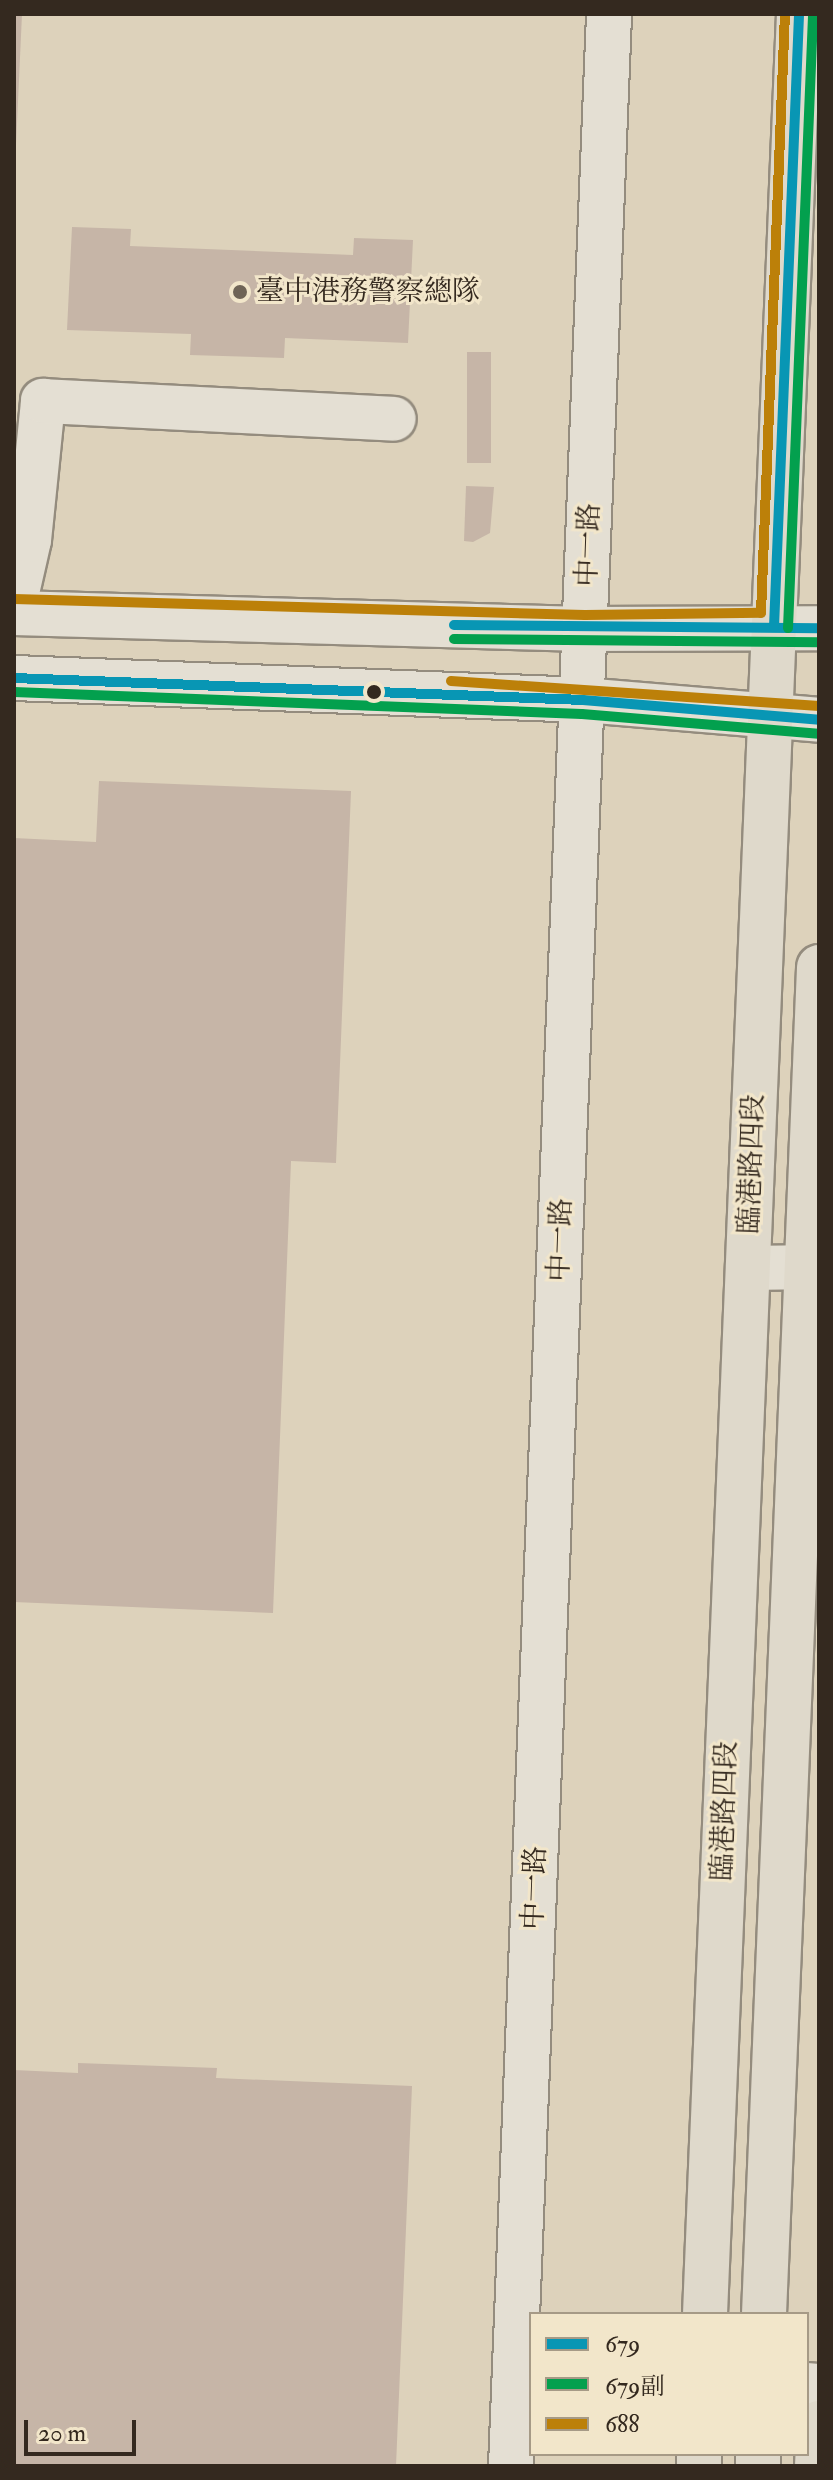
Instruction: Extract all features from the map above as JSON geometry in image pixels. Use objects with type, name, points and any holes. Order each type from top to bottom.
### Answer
[{"type":"main road","name":"臨港路四段","points":[[705,2312],[799,14]]},
{"type":"main road","name":"臨港路四段","points":[[764,2312],[813,1267],[819,967]]},
{"type":"main road","points":[[817,2466],[819,2423]]},
{"type":"street","name":"中一路","points":[[511,2466],[609,14]]},
{"type":"street","points":[[14,606],[29,540],[43,401],[394,419]]},
{"type":"street","points":[[14,613],[585,629],[819,628]]},
{"type":"street","points":[[14,678],[583,700],[819,720]]},
{"type":"street","points":[[748,1268],[813,1267]]},
{"type":"building","points":[[14,14],[22,14],[16,145],[14,145]]},
{"type":"building","name":"臺中港務警察總隊","points":[[72,227],[131,229],[130,246],[353,255],[354,238],[413,240],[408,343],[285,338],[284,358],[190,355],[191,334],[67,330]]},
{"type":"building","points":[[467,352],[491,352],[491,463],[467,463]]},
{"type":"building","points":[[466,486],[494,487],[490,533],[473,542],[464,541]]},
{"type":"building","points":[[99,781],[351,791],[336,1163],[291,1161],[273,1613],[14,1602],[14,838],[96,842]]},
{"type":"building","points":[[78,2063],[217,2068],[216,2078],[412,2086],[396,2466],[14,2466],[14,2070],[78,2073]]},
{"type":"transit line","name":"688","points":[[14,599],[585,615],[761,613],[785,14]]},
{"type":"transit line","name":"679","points":[[774,627],[799,14]]},
{"type":"transit line","name":"679副","points":[[788,628],[813,15]]},
{"type":"transit line","name":"679","points":[[454,625],[819,628]]},
{"type":"transit line","name":"679副","points":[[454,639],[819,642]]},
{"type":"transit line","name":"679","points":[[14,678],[583,700],[819,720]]},
{"type":"transit line","name":"688","points":[[451,681],[819,706]]},
{"type":"transit line","name":"679副","points":[[14,692],[582,714],[818,734]]},
{"type":"place","name":"臺中港務警察總隊","points":[[240,292]]}]
